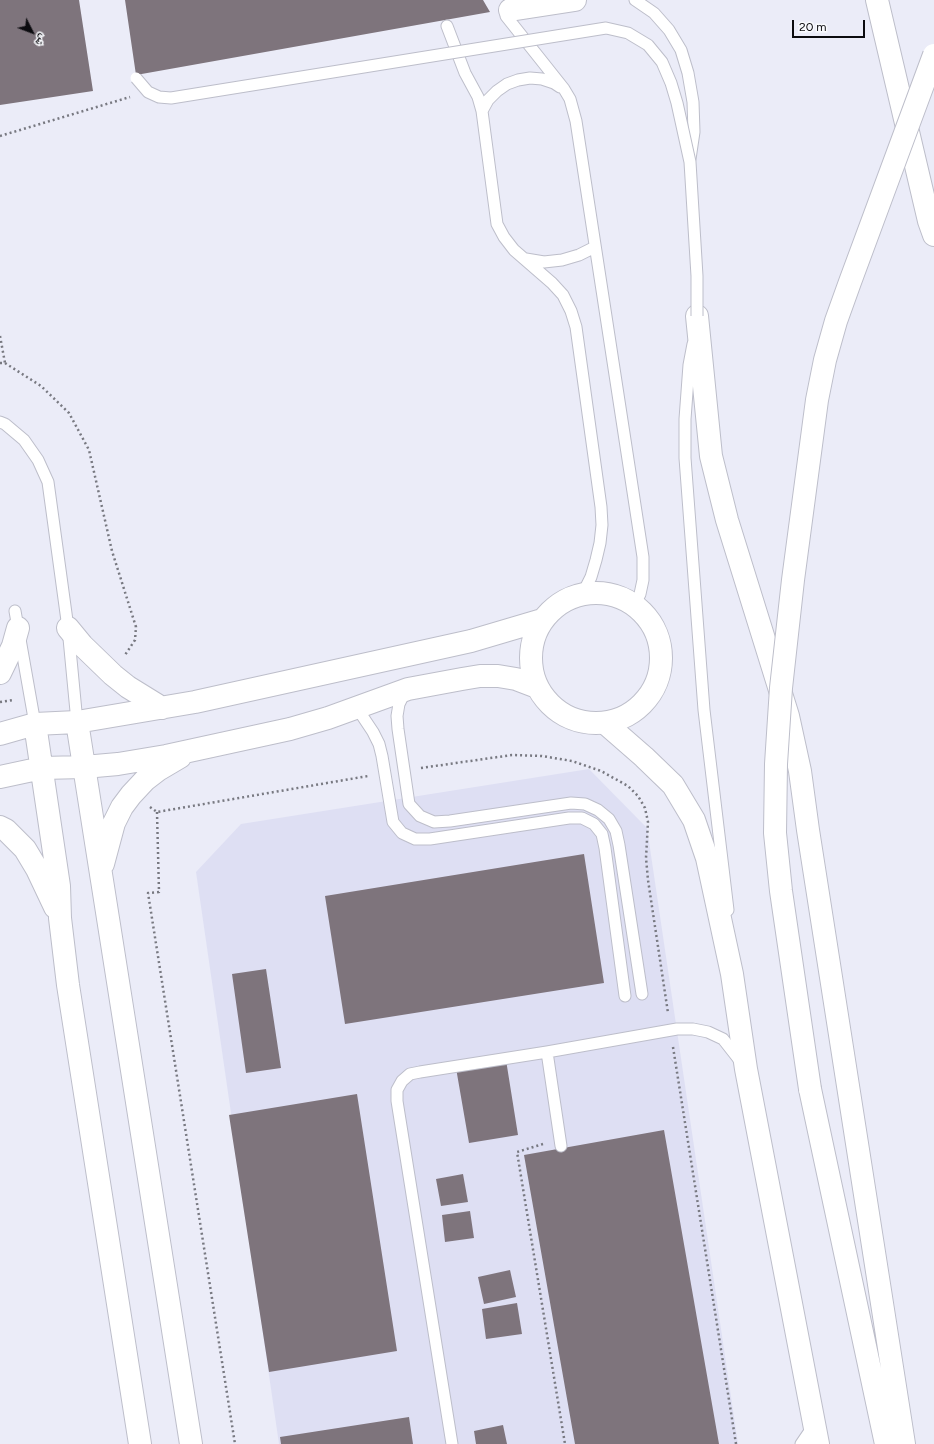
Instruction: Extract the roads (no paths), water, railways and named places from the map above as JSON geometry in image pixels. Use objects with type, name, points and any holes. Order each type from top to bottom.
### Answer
[{"type":"main road","points":[[508,13],[575,0]]},
{"type":"main road","points":[[877,0],[929,221],[934,235]]},
{"type":"main road","points":[[886,1444],[810,1089],[781,891],[775,833],[776,764],[781,688],[793,580],[817,400],[825,360],[836,321],[934,55]]},
{"type":"main road","points":[[697,316],[711,456],[727,520],[788,716],[800,771],[809,838],[904,1444]]},
{"type":"main road","points":[[601,592],[619,596],[635,604],[650,620],[659,640],[662,662],[656,684],[644,703],[626,716],[605,723],[578,721],[565,716],[554,709],[544,699],[537,687],[532,674],[530,660],[532,646],[542,620],[560,603],[583,593],[601,592]]},
{"type":"main road","points":[[0,673],[13,646],[17,620]]},
{"type":"main road","points":[[0,734],[35,724],[77,722],[195,702],[471,641],[542,620]]},
{"type":"main road","points":[[68,628],[82,645],[113,675],[128,687],[162,708]]},
{"type":"main road","points":[[0,777],[42,768],[84,767],[118,764],[193,750],[290,729],[328,718],[408,689],[480,676],[498,676],[516,679],[537,687]]},
{"type":"main road","points":[[77,722],[191,1444]]},
{"type":"main road","points":[[605,723],[673,785],[694,820],[708,858],[732,974],[746,1069],[816,1434]]},
{"type":"main road","points":[[35,724],[58,878],[60,918],[68,985],[140,1444]]},
{"type":"main road","points":[[101,871],[114,822],[122,807],[131,795],[145,780],[158,770],[193,750]]},
{"type":"main road","points":[[0,827],[6,830],[25,849],[37,869],[60,918]]},
{"type":"lane","points":[[635,0],[654,13],[669,30],[681,50],[688,72],[693,102],[694,132],[690,162]]},
{"type":"lane","points":[[508,13],[564,89],[570,99],[576,121],[643,557],[643,580],[640,594],[635,604]]},
{"type":"lane","points":[[447,26],[464,73],[478,97],[482,111],[497,224],[504,237],[514,250],[526,259],[563,296],[571,311],[576,327],[601,507],[602,524],[596,560],[591,577],[583,593]]},
{"type":"lane","points":[[136,78],[148,92],[159,97],[171,98],[606,28],[628,33],[648,45],[662,62],[672,84],[678,103],[690,162],[697,276],[697,316],[689,365],[685,419],[685,458],[704,710],[728,907],[732,974]]},
{"type":"lane","points":[[482,111],[488,100],[497,92],[507,84],[518,80],[530,78],[542,79],[554,83],[564,89]]},
{"type":"lane","points":[[526,259],[544,262],[562,260],[579,255],[595,247]]},
{"type":"lane","points":[[0,422],[5,424],[24,440],[38,460],[48,482],[68,628],[77,722]]},
{"type":"lane","points":[[17,620],[35,724]]},
{"type":"lane","points":[[408,689],[404,692],[400,704],[397,716],[398,729],[409,804],[420,816],[434,822],[450,822],[571,804],[585,804],[598,810],[609,819],[616,831],[619,845],[642,994]]},
{"type":"lane","points":[[357,708],[379,744],[393,822],[402,833],[415,839],[430,839],[569,818],[582,818],[594,824],[602,834],[605,848],[625,996]]},
{"type":"lane","points":[[452,1444],[397,1101],[397,1090],[402,1081],[410,1074],[670,1030],[693,1029],[708,1032],[723,1039],[746,1069]]},
{"type":"lane","points":[[547,1052],[561,1143]]},
{"type":"lane","points":[[801,1444],[816,1434]]}]
